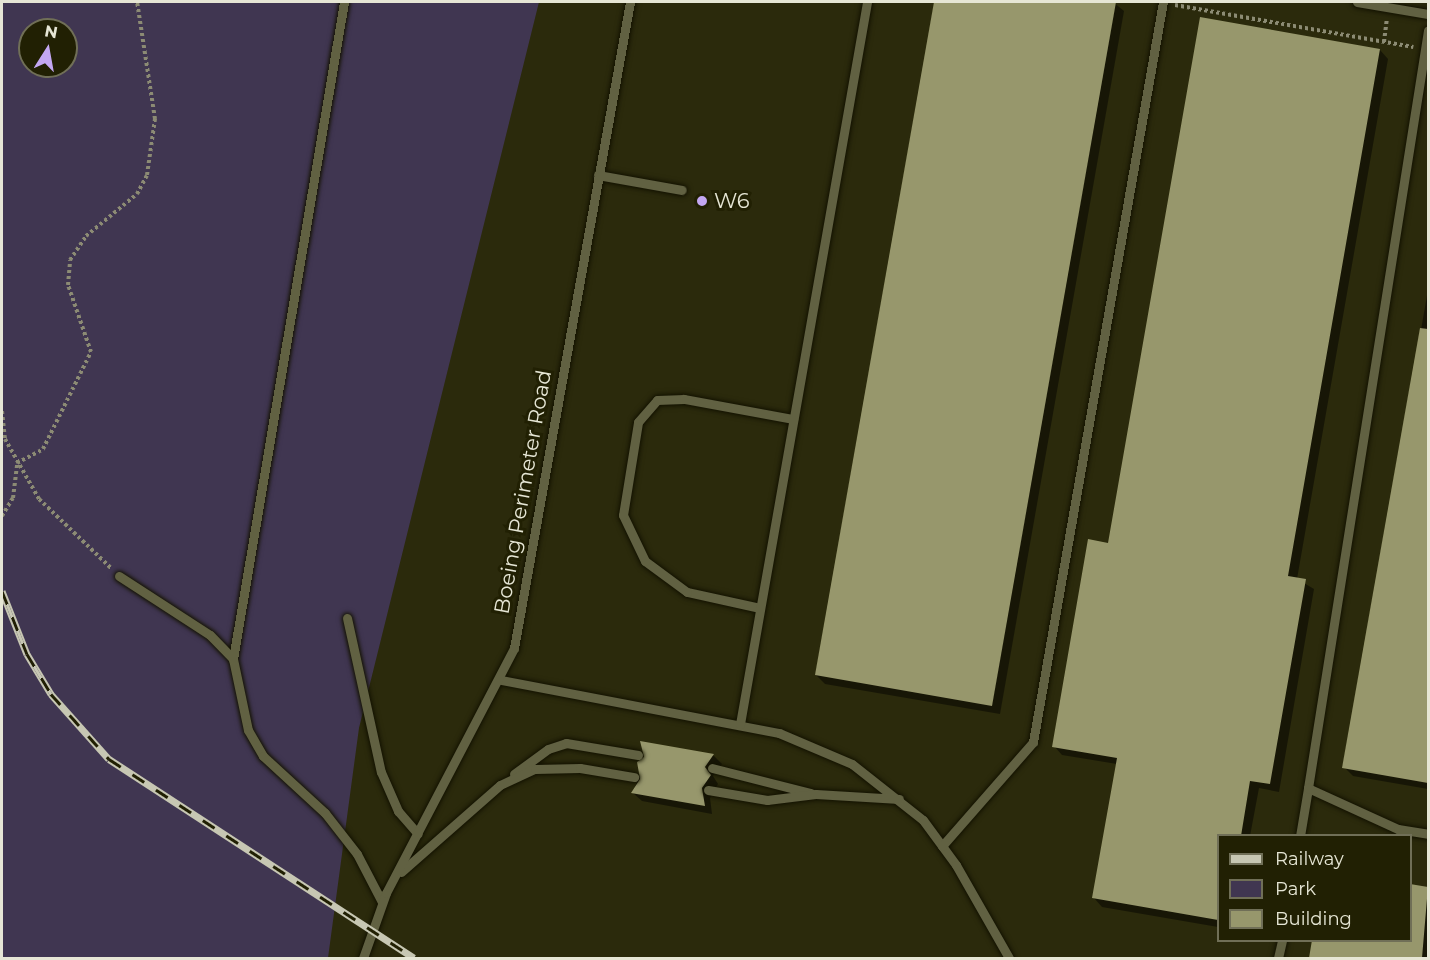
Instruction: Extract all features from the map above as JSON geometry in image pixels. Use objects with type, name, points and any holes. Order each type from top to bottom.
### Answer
[{"type":"lane","points":[[344,2],[233,659],[248,730],[263,756],[325,813],[357,855],[382,902]]},
{"type":"lane","name":"Boeing Perimeter Road","points":[[363,958],[382,902],[501,680],[514,648],[630,2]]},
{"type":"lane","points":[[740,724],[867,2]]},
{"type":"lane","points":[[942,846],[1033,742],[1163,2]]},
{"type":"lane","points":[[1357,2],[1428,14]]},
{"type":"lane","points":[[1300,834],[1428,30]]},
{"type":"lane","points":[[598,175],[682,190]]},
{"type":"lane","points":[[760,608],[687,592],[645,561],[623,515],[638,422],[657,400],[684,399],[793,419]]},
{"type":"lane","points":[[119,576],[210,635],[233,659]]},
{"type":"lane","points":[[347,618],[381,772],[398,811],[418,834]]},
{"type":"lane","points":[[501,680],[740,724],[819,746],[900,799],[942,846],[1009,958]]},
{"type":"lane","points":[[395,878],[500,785],[548,749],[566,743],[638,756]]},
{"type":"lane","points":[[500,785],[536,769],[580,768],[634,777]]},
{"type":"lane","points":[[712,768],[816,794]]},
{"type":"lane","points":[[1308,788],[1398,829],[1428,834]]},
{"type":"lane","points":[[708,790],[767,800],[816,794],[900,799]]},
{"type":"lane","points":[[1278,958],[1281,942]]},
{"type":"path","points":[[17,463],[43,449],[91,352],[68,285],[70,260],[86,236],[137,194],[147,175],[155,119],[138,2]]},
{"type":"path","points":[[1163,2],[1426,50]]},
{"type":"path","points":[[2,411],[5,439],[39,500],[119,576]]},
{"type":"path","points":[[2,516],[13,498],[17,463]]},
{"type":"green space","points":[[2,2],[539,2],[359,728],[328,958],[2,958]]},
{"type":"building","points":[[934,2],[1116,2],[992,706],[815,675]]},
{"type":"building","points":[[1200,17],[1380,49],[1288,576],[1306,579],[1270,784],[1250,781],[1241,834],[1217,834],[1217,920],[1092,898],[1117,758],[1052,747],[1088,539],[1108,543]]},
{"type":"building","points":[[1420,328],[1428,329],[1428,783],[1342,768]]},
{"type":"building","points":[[640,741],[714,754],[705,767],[711,775],[702,788],[705,806],[631,793],[640,779],[637,762],[644,757]]},
{"type":"building","points":[[1412,884],[1428,887],[1422,958],[1309,958],[1312,942],[1412,942]]},
{"type":"railway","points":[[2,591],[27,654],[51,694],[109,759],[414,958]]},
{"type":"place","name":"W6","points":[[702,201]]}]
